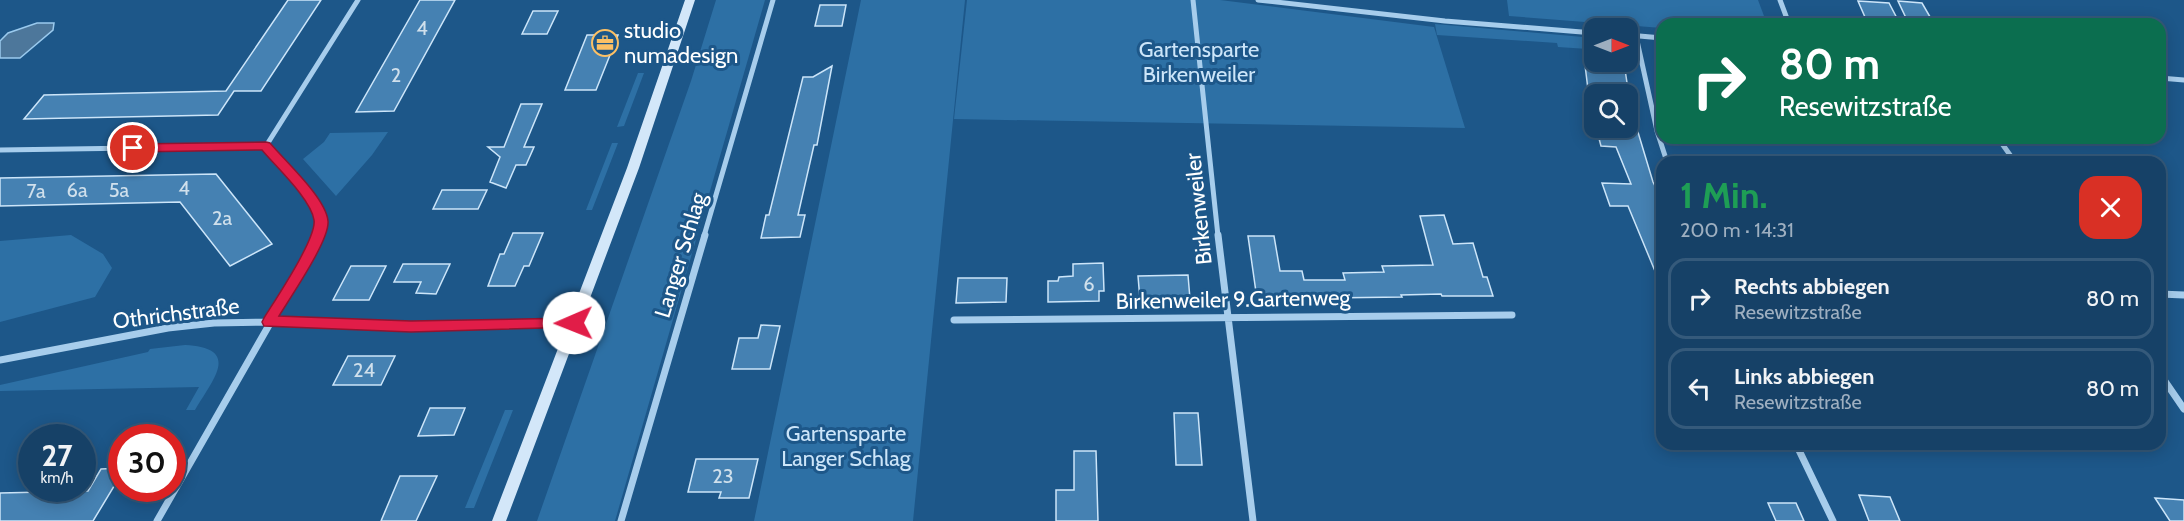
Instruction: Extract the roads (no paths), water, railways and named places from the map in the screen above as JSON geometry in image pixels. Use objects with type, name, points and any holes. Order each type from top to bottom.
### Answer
[{"type":"main road","points":[[499,521],[633,168],[690,0]]},
{"type":"street","points":[[266,146],[358,0]]},
{"type":"street","name":"Langer Schlag","points":[[621,521],[773,0]]},
{"type":"street","name":"Birkenweiler","points":[[1193,0],[1227,317],[1252,521]]},
{"type":"street","points":[[1258,0],[1446,21],[1584,32]]},
{"type":"street","points":[[1780,0],[1787,18]]},
{"type":"street","points":[[1638,36],[1656,38]]},
{"type":"street","points":[[1638,45],[1656,126]]},
{"type":"street","points":[[2166,78],[2184,80]]},
{"type":"street","points":[[0,150],[266,146]]},
{"type":"street","points":[[157,521],[312,250],[321,222],[315,204],[266,146]]},
{"type":"street","points":[[2166,294],[2184,295]]},
{"type":"street","name":"Birkenweiler 9.Gartenweg","points":[[954,320],[1512,315]]},
{"type":"street","name":"Othrichstraße","points":[[0,360],[168,328],[214,323],[269,322],[411,326],[574,323]]},
{"type":"street","points":[[2166,383],[2184,409]]},
{"type":"street","points":[[1799,450],[1833,521]]},
{"type":"place","name":"studio numadesign","points":[[605,43]]},
{"type":"park label","name":"Gartensparte Birkenweiler","points":[[1199,62]]},
{"type":"park label","name":"Gartensparte Langer Schlag","points":[[846,446]]}]
